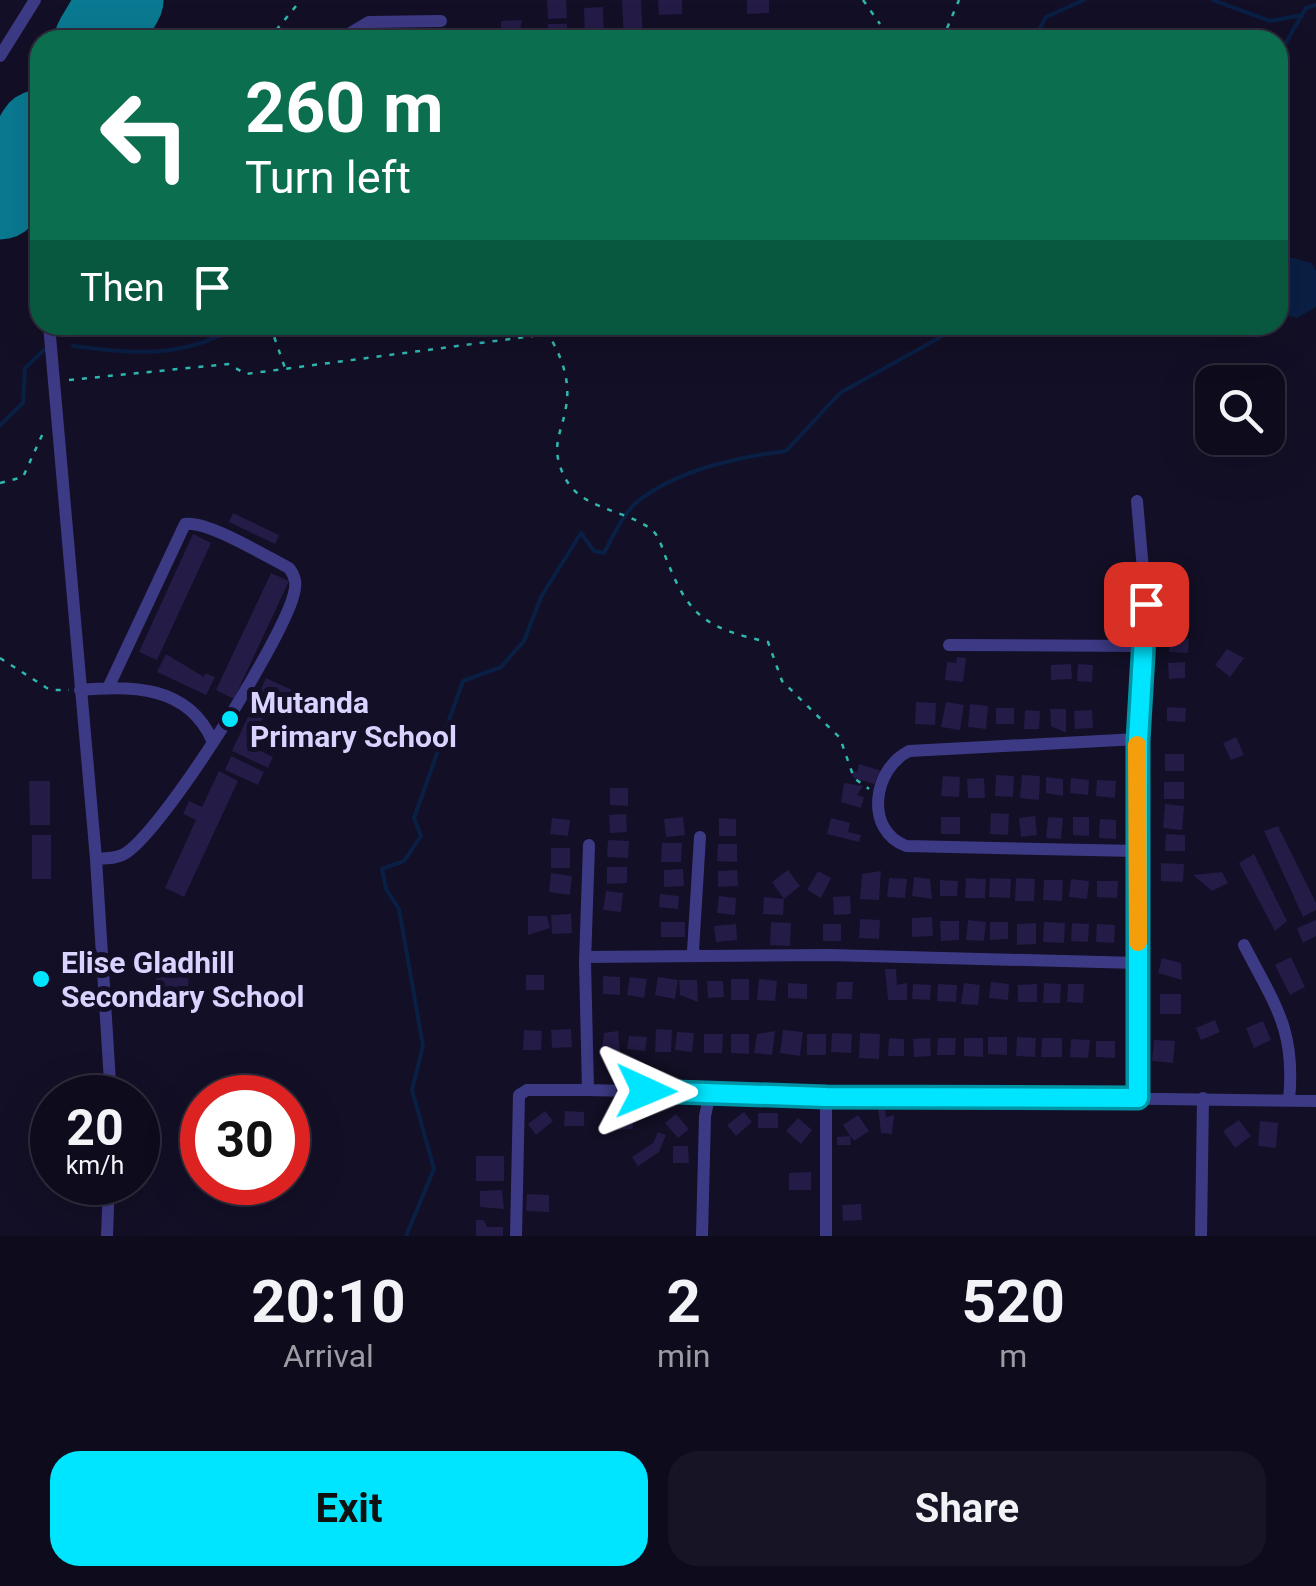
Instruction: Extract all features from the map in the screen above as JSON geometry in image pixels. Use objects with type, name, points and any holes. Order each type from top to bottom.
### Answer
[{"type":"street","points":[[0,56],[35,0]]},
{"type":"street","points":[[355,30],[368,22],[440,21]]},
{"type":"street","points":[[51,335],[96,859],[109,1075]]},
{"type":"street","points":[[1137,501],[1146,604],[1138,740],[1138,1098]]},
{"type":"street","points":[[96,859],[118,857],[149,831],[212,740],[291,602],[296,584],[289,568],[194,522],[185,524],[108,686]]},
{"type":"street","points":[[949,645],[1142,646]]},
{"type":"street","points":[[80,690],[108,686],[158,692],[200,715],[212,740]]},
{"type":"street","points":[[1137,851],[906,846],[889,836],[878,817],[882,778],[898,756],[909,751],[1138,740]]},
{"type":"street","points":[[697,956],[693,951],[700,837]]},
{"type":"street","points":[[588,1090],[585,957],[589,845]]},
{"type":"street","points":[[1244,944],[1290,1034],[1293,1062],[1289,1100]]},
{"type":"street","points":[[585,957],[1138,963]]},
{"type":"street","points":[[516,1236],[518,1098],[527,1090],[1316,1101]]},
{"type":"street","points":[[702,1236],[704,1116],[710,1093]]},
{"type":"street","points":[[826,1097],[826,1236]]},
{"type":"street","points":[[1201,1236],[1204,1098]]},
{"type":"street","points":[[107,1236],[108,1205]]},
{"type":"path","points":[[276,30],[301,0]]},
{"type":"path","points":[[863,0],[884,30]]},
{"type":"path","points":[[946,30],[959,0]]},
{"type":"path","points":[[273,335],[285,369]]},
{"type":"path","points":[[54,380],[90,380],[228,364],[246,374],[540,335]]},
{"type":"path","points":[[549,335],[563,360],[567,406],[556,434],[560,468],[584,500],[604,512],[633,518],[655,532],[684,602],[705,620],[722,632],[768,642],[782,681],[840,738],[854,778],[879,794]]},
{"type":"path","points":[[0,484],[23,477],[43,434],[56,423]]},
{"type":"path","points":[[0,658],[50,690],[80,690]]},
{"type":"water","points":[[1288,258],[1312,263],[1316,271],[1316,307],[1297,318],[1288,316]]},
{"type":"building","points":[[547,0],[566,0],[567,18],[548,19]]},
{"type":"building","points":[[622,0],[641,0],[642,30],[624,30]]},
{"type":"building","points":[[658,0],[682,0],[682,14],[659,15]]},
{"type":"building","points":[[747,0],[769,0],[769,13],[747,14]]},
{"type":"building","points":[[603,7],[604,30],[585,30],[584,8]]},
{"type":"building","points":[[522,20],[520,30],[501,30],[501,21]]},
{"type":"building","points":[[548,24],[567,24],[567,30],[548,30]]},
{"type":"building","points":[[233,513],[279,535],[275,544],[229,522]]},
{"type":"building","points":[[193,534],[211,543],[157,660],[139,652]]},
{"type":"building","points":[[271,573],[289,581],[234,699],[216,690]]},
{"type":"building","points":[[1170,638],[1189,639],[1188,653],[1169,652]]},
{"type":"building","points":[[1227,649],[1244,658],[1230,677],[1215,665]]},
{"type":"building","points":[[166,654],[204,677],[205,673],[215,677],[206,695],[157,672]]},
{"type":"building","points":[[957,657],[966,658],[963,682],[945,680],[947,662],[956,663]]},
{"type":"building","points":[[1185,662],[1185,678],[1169,679],[1168,663]]},
{"type":"building","points":[[1071,664],[1072,679],[1051,680],[1051,665]]},
{"type":"building","points":[[1078,664],[1093,665],[1092,682],[1077,681]]},
{"type":"building","points":[[266,678],[303,695],[296,709],[272,698],[250,746],[273,757],[268,768],[232,751]]},
{"type":"building","points":[[916,702],[936,703],[935,725],[915,724]]},
{"type":"building","points":[[946,702],[964,705],[960,730],[941,727]]},
{"type":"building","points":[[970,704],[988,706],[986,729],[968,727]]},
{"type":"building","points":[[1167,707],[1186,708],[1185,722],[1167,721]]},
{"type":"building","points":[[996,708],[1014,708],[1014,724],[996,724]]},
{"type":"building","points":[[1050,709],[1066,709],[1066,733],[1051,726]]},
{"type":"building","points":[[1025,710],[1040,711],[1039,729],[1024,729]]},
{"type":"building","points":[[1092,710],[1093,728],[1075,729],[1074,711]]},
{"type":"building","points":[[1236,737],[1244,755],[1231,760],[1223,743]]},
{"type":"building","points":[[1165,754],[1184,754],[1184,771],[1165,771]]},
{"type":"building","points":[[231,756],[264,772],[258,785],[225,770]]},
{"type":"building","points":[[859,764],[882,771],[874,784],[854,778],[851,771],[857,772]]},
{"type":"building","points":[[219,771],[238,781],[184,897],[165,888],[196,820],[183,814],[189,801],[202,807]]},
{"type":"building","points":[[996,775],[1014,776],[1013,797],[995,796]]},
{"type":"building","points":[[1022,775],[1040,776],[1039,800],[1020,798]]},
{"type":"building","points":[[943,776],[960,777],[959,797],[941,796]]},
{"type":"building","points":[[1046,777],[1063,779],[1063,796],[1046,793]]},
{"type":"building","points":[[984,778],[985,798],[968,798],[967,779]]},
{"type":"building","points":[[1071,778],[1089,780],[1088,795],[1070,793]]},
{"type":"building","points":[[1097,780],[1116,781],[1115,798],[1096,796]]},
{"type":"building","points":[[29,781],[50,781],[50,825],[30,825]]},
{"type":"building","points":[[1164,782],[1184,782],[1184,799],[1164,799]]},
{"type":"building","points":[[844,783],[863,786],[857,795],[864,797],[861,808],[841,802]]},
{"type":"building","points":[[610,788],[628,788],[628,806],[610,805]]},
{"type":"building","points":[[1165,804],[1184,806],[1182,830],[1163,828]]},
{"type":"building","points":[[991,813],[1009,814],[1008,835],[990,834]]},
{"type":"building","points":[[626,814],[627,832],[610,833],[609,815]]},
{"type":"building","points":[[1035,816],[1037,835],[1021,837],[1019,818]]},
{"type":"building","points":[[683,817],[685,835],[666,837],[664,819]]},
{"type":"building","points":[[941,817],[960,817],[960,834],[941,834]]},
{"type":"building","points":[[1048,817],[1063,818],[1061,839],[1046,838]]},
{"type":"building","points":[[1073,817],[1089,817],[1089,836],[1073,835]]},
{"type":"building","points":[[552,818],[570,820],[568,836],[550,834]]},
{"type":"building","points":[[719,818],[736,819],[736,836],[719,836]]},
{"type":"building","points":[[831,818],[850,823],[848,832],[861,835],[859,842],[827,834]]},
{"type":"building","points":[[1100,819],[1116,820],[1116,839],[1099,838]]},
{"type":"building","points":[[1278,826],[1316,903],[1316,910],[1303,917],[1264,831]]},
{"type":"building","points":[[1166,834],[1185,835],[1185,851],[1165,851]]},
{"type":"building","points":[[32,835],[51,835],[51,879],[32,879]]},
{"type":"building","points":[[608,840],[629,841],[628,858],[607,857]]},
{"type":"building","points":[[662,843],[682,843],[681,862],[661,862]]},
{"type":"building","points":[[718,844],[737,844],[737,862],[717,861]]},
{"type":"building","points":[[551,848],[570,848],[570,868],[551,868]]},
{"type":"building","points":[[1254,854],[1287,921],[1275,931],[1239,863]]},
{"type":"building","points":[[1161,863],[1184,864],[1183,882],[1161,881]]},
{"type":"building","points":[[607,867],[627,867],[627,883],[607,884]]},
{"type":"building","points":[[683,869],[684,886],[664,887],[664,870]]},
{"type":"building","points":[[737,870],[738,886],[718,887],[718,871]]},
{"type":"building","points":[[788,870],[800,886],[784,899],[772,882]]},
{"type":"building","points":[[818,871],[831,878],[821,898],[807,890]]},
{"type":"building","points":[[881,871],[879,900],[860,899],[862,874]]},
{"type":"building","points":[[1222,872],[1228,883],[1212,891],[1193,875]]},
{"type":"building","points":[[551,873],[572,876],[570,895],[549,892]]},
{"type":"building","points":[[914,877],[930,879],[932,899],[912,896]]},
{"type":"building","points":[[889,878],[907,879],[905,898],[887,897]]},
{"type":"building","points":[[966,878],[986,879],[985,898],[965,898]]},
{"type":"building","points":[[990,878],[1011,879],[1010,898],[989,897]]},
{"type":"building","points":[[1016,878],[1035,879],[1034,901],[1015,901]]},
{"type":"building","points":[[1071,879],[1089,881],[1087,899],[1069,897]]},
{"type":"building","points":[[940,880],[958,881],[957,896],[940,896]]},
{"type":"building","points":[[1044,880],[1063,880],[1062,901],[1043,900]]},
{"type":"building","points":[[1097,881],[1118,881],[1117,898],[1097,897]]},
{"type":"building","points":[[606,891],[623,893],[621,912],[603,910]]},
{"type":"building","points":[[660,894],[679,896],[678,909],[659,907]]},
{"type":"building","points":[[719,896],[736,898],[735,915],[717,913]]},
{"type":"building","points":[[850,896],[851,914],[834,915],[833,897]]},
{"type":"building","points":[[764,897],[784,899],[783,915],[763,914]]},
{"type":"building","points":[[571,914],[572,933],[552,934],[551,915]]},
{"type":"building","points":[[528,916],[547,916],[550,928],[528,935]]},
{"type":"building","points":[[932,917],[933,936],[912,937],[912,918]]},
{"type":"building","points":[[860,919],[880,920],[879,939],[859,938]]},
{"type":"building","points":[[968,920],[986,922],[984,941],[966,940]]},
{"type":"building","points":[[1316,920],[1316,936],[1303,943],[1297,928]]},
{"type":"building","points":[[940,921],[959,921],[959,940],[941,941]]},
{"type":"building","points":[[661,922],[685,922],[685,937],[661,937]]},
{"type":"building","points":[[771,922],[791,923],[790,946],[770,945]]},
{"type":"building","points":[[990,922],[1008,922],[1008,939],[990,940]]},
{"type":"building","points":[[1044,922],[1065,923],[1064,943],[1043,942]]},
{"type":"building","points":[[1036,923],[1036,944],[1017,945],[1017,924]]},
{"type":"building","points":[[1072,923],[1089,924],[1088,942],[1071,941]]},
{"type":"building","points":[[736,924],[737,940],[716,942],[714,926]]},
{"type":"building","points":[[823,924],[841,924],[841,941],[823,941]]},
{"type":"building","points":[[1097,924],[1115,925],[1114,943],[1096,942]]},
{"type":"building","points":[[1291,957],[1305,987],[1290,995],[1275,965]]},
{"type":"building","points":[[1162,958],[1181,963],[1182,980],[1158,973]]},
{"type":"building","points":[[885,969],[896,969],[897,985],[907,983],[907,1000],[888,1000]]},
{"type":"building","points":[[157,970],[189,972],[188,991],[155,988]]},
{"type":"building","points":[[526,975],[544,975],[544,990],[526,990]]},
{"type":"building","points":[[603,976],[620,977],[620,995],[603,994]]},
{"type":"building","points":[[630,977],[647,979],[644,998],[627,995]]},
{"type":"building","points":[[658,977],[678,980],[675,999],[655,995]]},
{"type":"building","points":[[731,979],[749,979],[749,1000],[731,1000]]},
{"type":"building","points":[[759,979],[777,981],[775,1001],[757,1000]]},
{"type":"building","points":[[679,980],[697,980],[698,1002],[680,995]]},
{"type":"building","points":[[707,981],[723,981],[724,997],[708,998]]},
{"type":"building","points":[[837,982],[853,982],[852,999],[836,999]]},
{"type":"building","points":[[991,982],[1009,984],[1008,1000],[989,998]]},
{"type":"building","points":[[788,983],[807,984],[807,999],[788,998]]},
{"type":"building","points":[[964,983],[980,985],[978,1005],[961,1004]]},
{"type":"building","points":[[1044,983],[1061,984],[1060,1003],[1043,1003]]},
{"type":"building","points":[[913,984],[931,985],[930,1000],[912,999]]},
{"type":"building","points":[[938,984],[957,985],[956,1002],[937,1001]]},
{"type":"building","points":[[1037,984],[1037,1002],[1018,1002],[1018,985]]},
{"type":"building","points":[[1068,984],[1084,984],[1083,1003],[1067,1002]]},
{"type":"building","points":[[1160,994],[1181,994],[1181,1014],[1160,1014]]},
{"type":"building","points":[[1215,1020],[1220,1032],[1201,1040],[1196,1028]]},
{"type":"building","points":[[1263,1021],[1271,1040],[1254,1048],[1246,1028]]},
{"type":"building","points":[[571,1029],[572,1047],[552,1048],[551,1030]]},
{"type":"building","points":[[656,1029],[672,1030],[671,1052],[655,1052]]},
{"type":"building","points":[[524,1030],[542,1031],[541,1050],[523,1050]]},
{"type":"building","points":[[783,1030],[803,1032],[800,1056],[780,1053]]},
{"type":"building","points":[[618,1031],[620,1052],[602,1049],[604,1033]]},
{"type":"building","points":[[775,1031],[772,1055],[754,1053],[757,1034]]},
{"type":"building","points":[[677,1032],[694,1033],[692,1052],[675,1050]]},
{"type":"building","points":[[832,1033],[852,1034],[851,1053],[831,1052]]},
{"type":"building","points":[[860,1033],[880,1034],[879,1059],[859,1058]]},
{"type":"building","points":[[704,1034],[723,1034],[722,1053],[704,1053]]},
{"type":"building","points":[[731,1034],[749,1034],[749,1054],[731,1053]]},
{"type":"building","points":[[807,1034],[826,1034],[826,1055],[807,1055]]},
{"type":"building","points":[[629,1036],[647,1037],[645,1051],[627,1049]]},
{"type":"building","points":[[988,1037],[1007,1037],[1007,1055],[988,1054]]},
{"type":"building","points":[[1017,1037],[1036,1038],[1035,1057],[1016,1056]]},
{"type":"building","points":[[889,1038],[904,1039],[904,1056],[888,1056]]},
{"type":"building","points":[[930,1038],[931,1056],[914,1057],[913,1039]]},
{"type":"building","points":[[938,1038],[956,1038],[955,1055],[937,1055]]},
{"type":"building","points":[[964,1038],[983,1038],[983,1057],[964,1056]]},
{"type":"building","points":[[1042,1038],[1062,1038],[1062,1057],[1041,1057]]},
{"type":"building","points":[[1071,1039],[1090,1040],[1088,1058],[1070,1057]]},
{"type":"building","points":[[1154,1040],[1175,1041],[1173,1063],[1152,1061]]},
{"type":"building","points":[[1096,1041],[1115,1041],[1115,1058],[1096,1057]]},
{"type":"building","points":[[878,1107],[885,1107],[886,1117],[894,1115],[892,1134],[881,1133]]},
{"type":"building","points":[[632,1110],[633,1129],[612,1130],[611,1111]]},
{"type":"building","points":[[545,1111],[553,1121],[536,1135],[528,1124]]},
{"type":"building","points":[[565,1111],[584,1112],[584,1126],[564,1126]]},
{"type":"building","points":[[744,1112],[752,1122],[736,1136],[727,1125]]},
{"type":"building","points":[[758,1113],[778,1113],[778,1128],[758,1128]]},
{"type":"building","points":[[676,1114],[689,1129],[678,1138],[665,1123]]},
{"type":"building","points":[[858,1115],[869,1131],[854,1141],[843,1125]]},
{"type":"building","points":[[798,1118],[812,1130],[801,1144],[786,1131]]},
{"type":"building","points":[[1239,1120],[1251,1136],[1235,1148],[1223,1131]]},
{"type":"building","points":[[1260,1121],[1278,1123],[1276,1148],[1258,1146]]},
{"type":"building","points":[[658,1132],[666,1135],[659,1152],[638,1166],[632,1157],[653,1143]]},
{"type":"building","points":[[850,1136],[851,1145],[837,1145],[837,1137]]},
{"type":"building","points":[[673,1146],[688,1146],[689,1163],[673,1163]]},
{"type":"building","points":[[476,1156],[504,1156],[504,1181],[476,1181]]},
{"type":"building","points":[[811,1172],[811,1190],[789,1190],[789,1173]]},
{"type":"building","points":[[502,1190],[504,1209],[480,1207],[480,1191]]},
{"type":"building","points":[[527,1194],[549,1195],[549,1212],[526,1211]]},
{"type":"building","points":[[861,1204],[862,1220],[843,1221],[842,1205]]},
{"type":"building","points":[[476,1220],[484,1220],[487,1227],[503,1227],[503,1236],[476,1236]]},
{"type":"waterway","points":[[1039,30],[1046,17],[1084,0]]},
{"type":"waterway","points":[[1213,0],[1270,21],[1302,15]]},
{"type":"waterway","points":[[1288,39],[1306,8],[1316,5]]},
{"type":"waterway","points":[[73,346],[158,351],[199,344],[221,335]]},
{"type":"waterway","points":[[406,1236],[434,1169],[412,1090],[423,1046],[399,909],[386,889],[382,869],[404,861],[421,836],[414,818],[463,681],[501,667],[524,641],[541,597],[581,533],[594,551],[604,553],[626,514],[645,496],[713,465],[786,451],[840,393],[944,335]]},
{"type":"waterway","points":[[0,425],[23,403],[25,368],[44,350]]},
{"type":"runway","points":[[103,30],[121,0]]},
{"type":"runway","points":[[0,197],[30,148]]},
{"type":"slow traffic","points":[[1137,745],[1138,942]]},
{"type":"place","name":"Mutanda Primary School","points":[[230,719]]},
{"type":"place","name":"Elise Gladhill Secondary School","points":[[41,979]]},
{"type":"route","points":[[646,1091],[826,1097],[1138,1098],[1138,740],[1146,604]]}]
